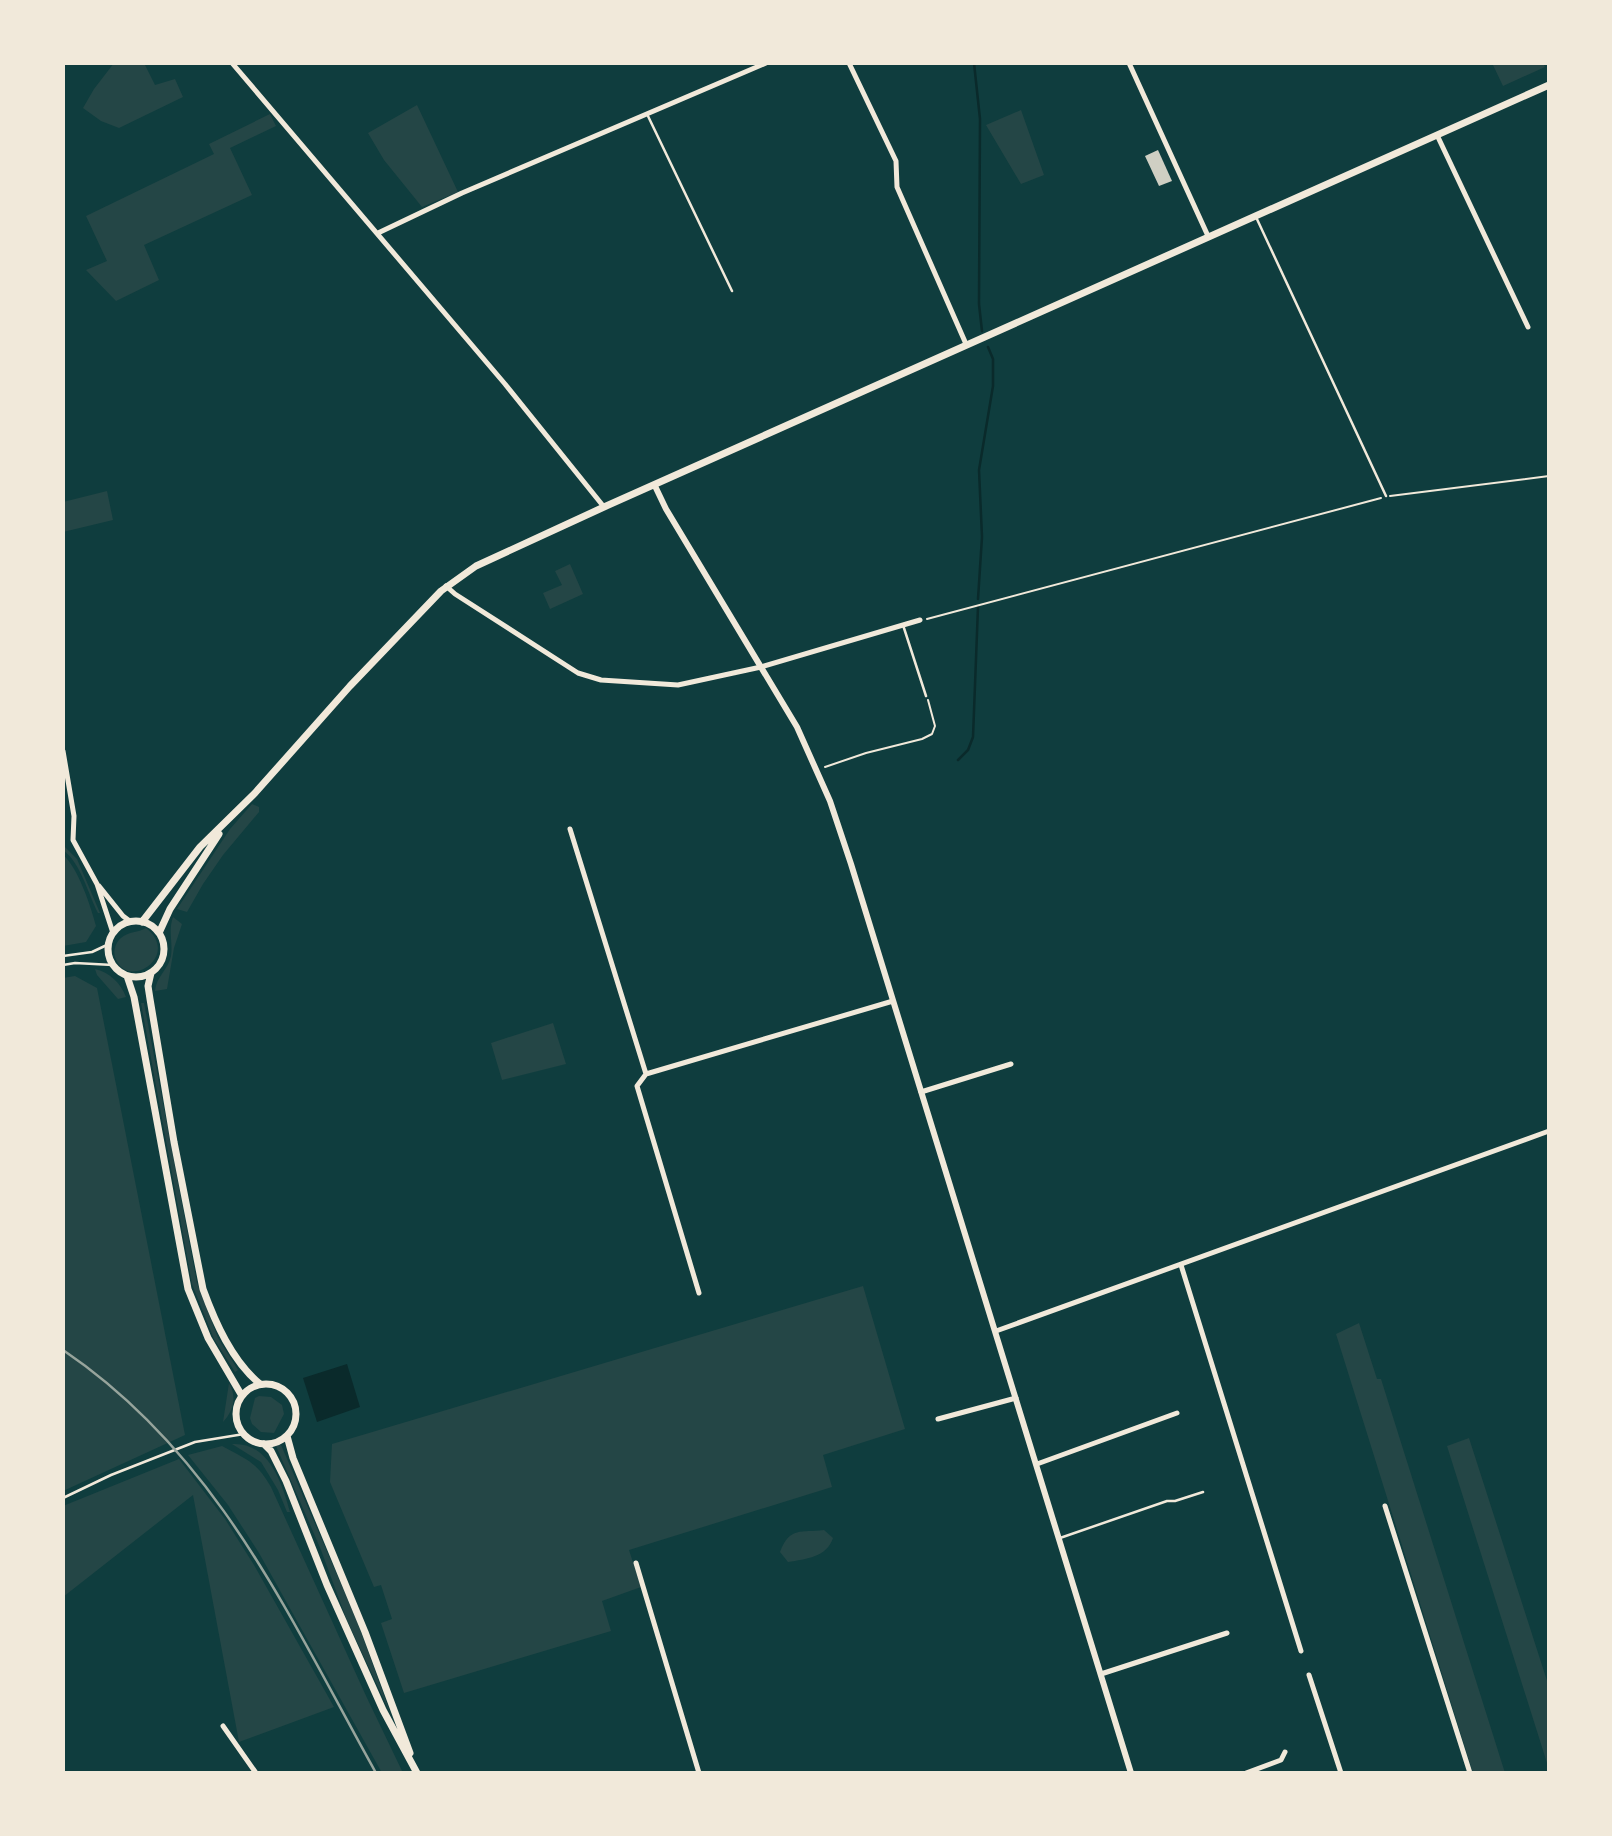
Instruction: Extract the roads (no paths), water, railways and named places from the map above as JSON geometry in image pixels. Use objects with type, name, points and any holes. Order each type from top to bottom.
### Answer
[{"type":"main road","points":[[142,922],[200,847],[225,824],[398,634],[446,586],[464,573],[604,507],[1549,85]]},
{"type":"main road","points":[[159,933],[168,912],[225,824]]},
{"type":"main road","points":[[127,976],[142,977],[151,973],[164,955],[164,943],[159,933],[142,922],[131,922],[113,933],[109,944],[109,957],[113,965],[127,976],[134,997],[188,1289],[208,1338],[242,1396]]},
{"type":"main road","points":[[151,973],[148,986],[150,999],[203,1289],[230,1346],[245,1369],[260,1384]]},
{"type":"main road","points":[[260,1384],[281,1388],[293,1400],[296,1417],[292,1429],[278,1442],[264,1444],[251,1440],[237,1423],[236,1412],[242,1396],[250,1388],[260,1384]]},
{"type":"main road","points":[[287,1436],[293,1458],[365,1632],[417,1771]]},
{"type":"main road","points":[[264,1444],[271,1451],[286,1481],[327,1585],[383,1710],[417,1771]]},
{"type":"street","points":[[232,63],[505,384],[604,507]]},
{"type":"street","points":[[378,233],[474,188],[766,63]]},
{"type":"street","points":[[849,63],[895,161],[897,187],[967,344]]},
{"type":"street","points":[[1129,63],[1208,236]]},
{"type":"street","points":[[1437,135],[1528,327]]},
{"type":"street","points":[[655,486],[666,509],[797,727],[817,770],[851,864],[1131,1773]]},
{"type":"street","points":[[446,586],[570,668],[593,679],[678,685],[761,667],[920,620]]},
{"type":"street","points":[[63,751],[73,804],[73,840],[97,884],[131,922]]},
{"type":"street","points":[[570,829],[646,1074]]},
{"type":"street","points":[[97,884],[113,933]]},
{"type":"street","points":[[699,1293],[637,1086],[646,1074],[893,1001]]},
{"type":"street","points":[[921,1092],[1011,1064]]},
{"type":"street","points":[[996,1331],[1549,1131]]},
{"type":"street","points":[[1181,1265],[1301,1651]]},
{"type":"street","points":[[938,1419],[1017,1398]]},
{"type":"street","points":[[1037,1464],[1177,1413]]},
{"type":"street","points":[[1385,1506],[1470,1773]]},
{"type":"street","points":[[636,1563],[699,1773]]},
{"type":"street","points":[[1101,1674],[1227,1633]]},
{"type":"street","points":[[1309,1675],[1341,1773]]},
{"type":"street","points":[[223,1726],[256,1773]]},
{"type":"street","points":[[1246,1773],[1281,1760],[1285,1752]]},
{"type":"lane","points":[[647,114],[732,290]]},
{"type":"lane","points":[[1256,215],[1386,496]]},
{"type":"lane","points":[[903,625],[926,696]]},
{"type":"lane","points":[[63,956],[92,952],[109,944]]},
{"type":"lane","points":[[63,965],[113,965]]},
{"type":"lane","points":[[63,1498],[111,1475],[195,1442],[244,1434]]},
{"type":"lane","points":[[1060,1538],[1167,1501],[1203,1492]]},
{"type":"waterway","points":[[974,63],[980,119],[979,304],[982,331]]},
{"type":"waterway","points":[[978,599],[982,537],[979,470],[993,386],[993,359],[988,347]]},
{"type":"waterway","points":[[958,760],[968,750],[973,737],[978,607]]},
{"type":"railway","points":[[63,1350],[117,1392],[165,1438],[207,1488],[279,1597],[376,1773]]}]
